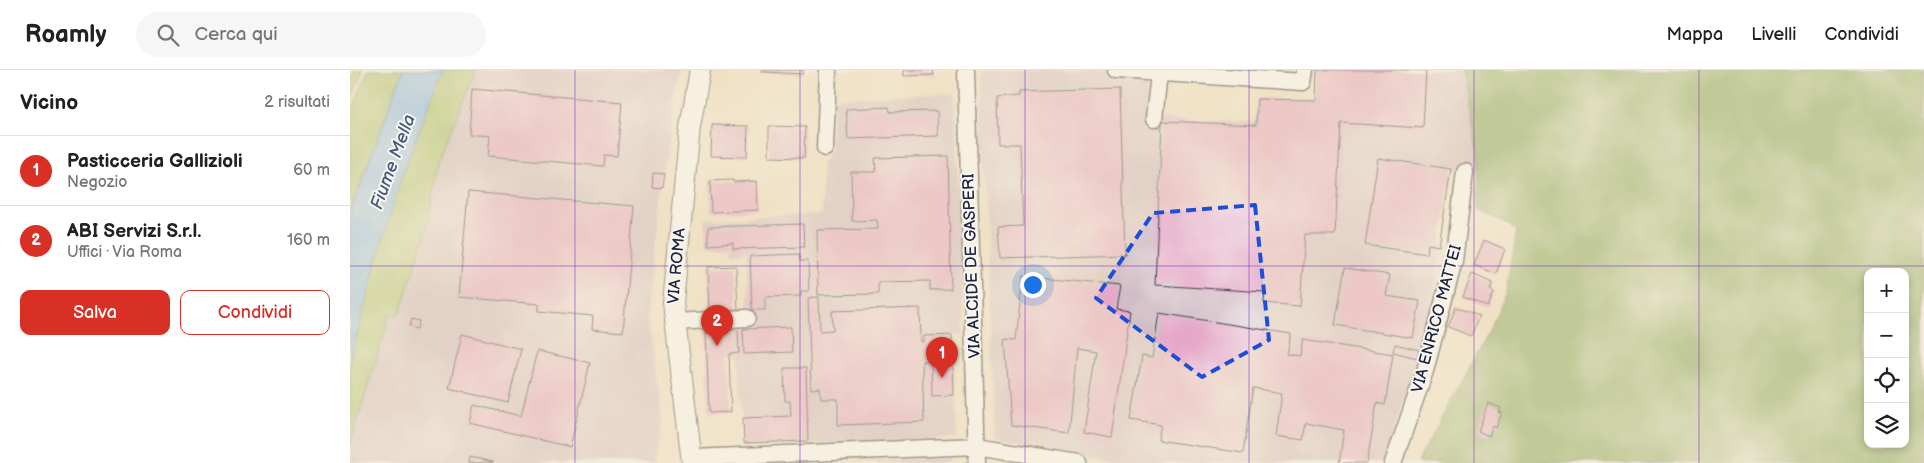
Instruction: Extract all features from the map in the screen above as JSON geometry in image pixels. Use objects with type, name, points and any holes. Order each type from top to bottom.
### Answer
[{"type":"street","name":"VIA ROMA","points":[[692,461],[673,303],[690,127],[700,70]]},
{"type":"street","points":[[825,148],[828,70]]},
{"type":"street","name":"VIA ALCIDE DE GASPERI","points":[[966,70],[977,463]]},
{"type":"street","points":[[1116,70],[1303,82],[1305,70]]},
{"type":"street","points":[[1154,119],[1159,73]]},
{"type":"street","name":"VIA ENRICO MATTEI","points":[[1393,463],[1425,372],[1454,261],[1465,172]]},
{"type":"street","points":[[674,322],[747,318]]},
{"type":"street","points":[[692,461],[977,446],[1079,463]]},
{"type":"highlighted area","points":[[1255,205],[1269,340],[1202,377],[1096,298],[1153,213]]},
{"type":"shaded area","points":[[476,70],[681,70],[664,174],[647,314],[663,421],[653,463],[350,463],[350,445],[390,314],[399,316],[425,235],[439,160]]},
{"type":"shaded area","points":[[987,70],[1052,70],[1148,76],[1146,119],[1254,122],[1256,98],[1314,99],[1315,70],[1461,70],[1479,157],[1480,176],[1452,169],[1435,289],[1424,339],[1382,463],[1144,463],[995,438],[981,79],[982,74]]},
{"type":"shaded area","points":[[955,93],[964,334],[953,334],[957,438],[743,447],[738,321],[749,320],[746,253],[731,253],[731,245],[707,246],[705,219],[822,214],[822,164],[830,150],[833,98]]},
{"type":"shaded area","points":[[950,458],[950,463],[838,463]]},
{"type":"green space","points":[[355,70],[363,70],[350,103],[350,84]]},
{"type":"green space","points":[[368,70],[403,70],[350,213],[350,115]]},
{"type":"green space","points":[[443,70],[476,70],[439,160],[425,235],[399,316],[390,314],[350,445],[350,360],[381,244],[404,169]]},
{"type":"green space","points":[[1461,70],[1924,70],[1924,463],[1417,463],[1490,329],[1506,292],[1516,232],[1508,224],[1478,210],[1479,157]]},
{"type":"water","name":"Fiume Mella","points":[[403,70],[443,70],[404,169],[381,244],[350,360],[350,213]]},
{"type":"building","points":[[762,70],[803,70],[803,74],[762,72]]},
{"type":"building","points":[[904,70],[933,70],[934,75],[904,76]]},
{"type":"building","points":[[1317,70],[1426,70],[1423,128],[1341,123],[1335,235],[1305,235],[1300,306],[1264,303],[1265,292],[1155,285],[1162,121],[1256,125],[1257,99],[1316,100]]},
{"type":"building","points":[[472,89],[622,102],[617,156],[604,155],[603,166],[488,156],[490,136],[469,134]]},
{"type":"building","points":[[1120,89],[1125,254],[1000,258],[998,227],[1023,226],[1020,144],[998,144],[997,98],[1019,96],[1019,92]]},
{"type":"building","points":[[889,107],[890,112],[937,111],[938,136],[848,139],[846,109]]},
{"type":"building","points":[[712,125],[748,126],[747,157],[711,156]]},
{"type":"building","points":[[769,126],[805,127],[804,158],[769,157]]},
{"type":"building","points":[[948,156],[951,289],[930,290],[930,281],[878,282],[878,294],[818,295],[817,230],[878,229],[877,220],[852,221],[851,172],[876,172],[875,158]]},
{"type":"building","points":[[1378,158],[1451,169],[1439,246],[1428,244],[1427,254],[1365,245]]},
{"type":"building","points":[[653,173],[664,174],[662,188],[652,187]]},
{"type":"building","points":[[733,180],[733,182],[757,181],[758,210],[711,212],[710,181]]},
{"type":"building","points":[[468,192],[634,206],[623,332],[592,329],[593,316],[539,311],[539,304],[459,297]]},
{"type":"building","points":[[803,224],[804,247],[733,249],[733,243],[708,245],[708,227]]},
{"type":"building","points":[[1484,240],[1505,249],[1496,274],[1474,265]]},
{"type":"building","points":[[799,254],[800,261],[808,261],[809,291],[801,291],[801,296],[765,297],[765,310],[752,310],[750,256]]},
{"type":"building","points":[[736,266],[738,309],[710,310],[708,267]]},
{"type":"building","points":[[1345,268],[1390,275],[1386,296],[1420,301],[1413,338],[1335,325]]},
{"type":"building","points":[[1472,274],[1493,283],[1490,290],[1494,292],[1488,307],[1463,297]]},
{"type":"building","points":[[1023,276],[1120,286],[1116,309],[1130,311],[1112,437],[1084,432],[1096,351],[1077,348],[1069,433],[1011,425],[1005,339],[1016,340]]},
{"type":"building","points":[[819,297],[820,331],[833,330],[832,311],[920,308],[921,342],[924,342],[924,336],[952,335],[954,395],[932,396],[931,361],[922,361],[924,422],[838,425],[838,399],[821,399],[820,388],[811,389],[808,298]]},
{"type":"building","points":[[1456,307],[1479,316],[1471,336],[1448,327]]},
{"type":"building","points":[[1159,313],[1291,334],[1287,354],[1300,356],[1303,340],[1393,354],[1385,405],[1377,403],[1367,463],[1339,463],[1344,430],[1306,423],[1303,440],[1276,436],[1282,393],[1253,388],[1243,453],[1158,440],[1161,425],[1131,420],[1142,356],[1152,358]]},
{"type":"building","points":[[411,319],[419,321],[417,329],[409,327]]},
{"type":"building","points":[[791,327],[792,352],[744,354],[743,329]]},
{"type":"building","points":[[738,330],[739,353],[729,354],[731,412],[709,413],[706,332]]},
{"type":"building","points":[[462,334],[521,349],[508,403],[449,388]]},
{"type":"building","points":[[1395,344],[1419,350],[1417,358],[1393,352]]},
{"type":"building","points":[[537,351],[590,363],[570,447],[470,423],[474,405],[521,416]]},
{"type":"building","points":[[784,368],[806,368],[808,441],[744,443],[743,418],[791,416],[790,401],[785,401]]},
{"type":"building","points":[[1488,403],[1501,408],[1499,412],[1502,413],[1496,428],[1493,426],[1489,436],[1478,431]]},
{"type":"building","points":[[470,457],[493,462],[493,463],[469,463]]},
{"type":"place","name":"ABI Servizi S.r.l.","points":[[717,346]]},
{"type":"place","name":"Pasticceria Gallizioli","points":[[942,378]]}]
